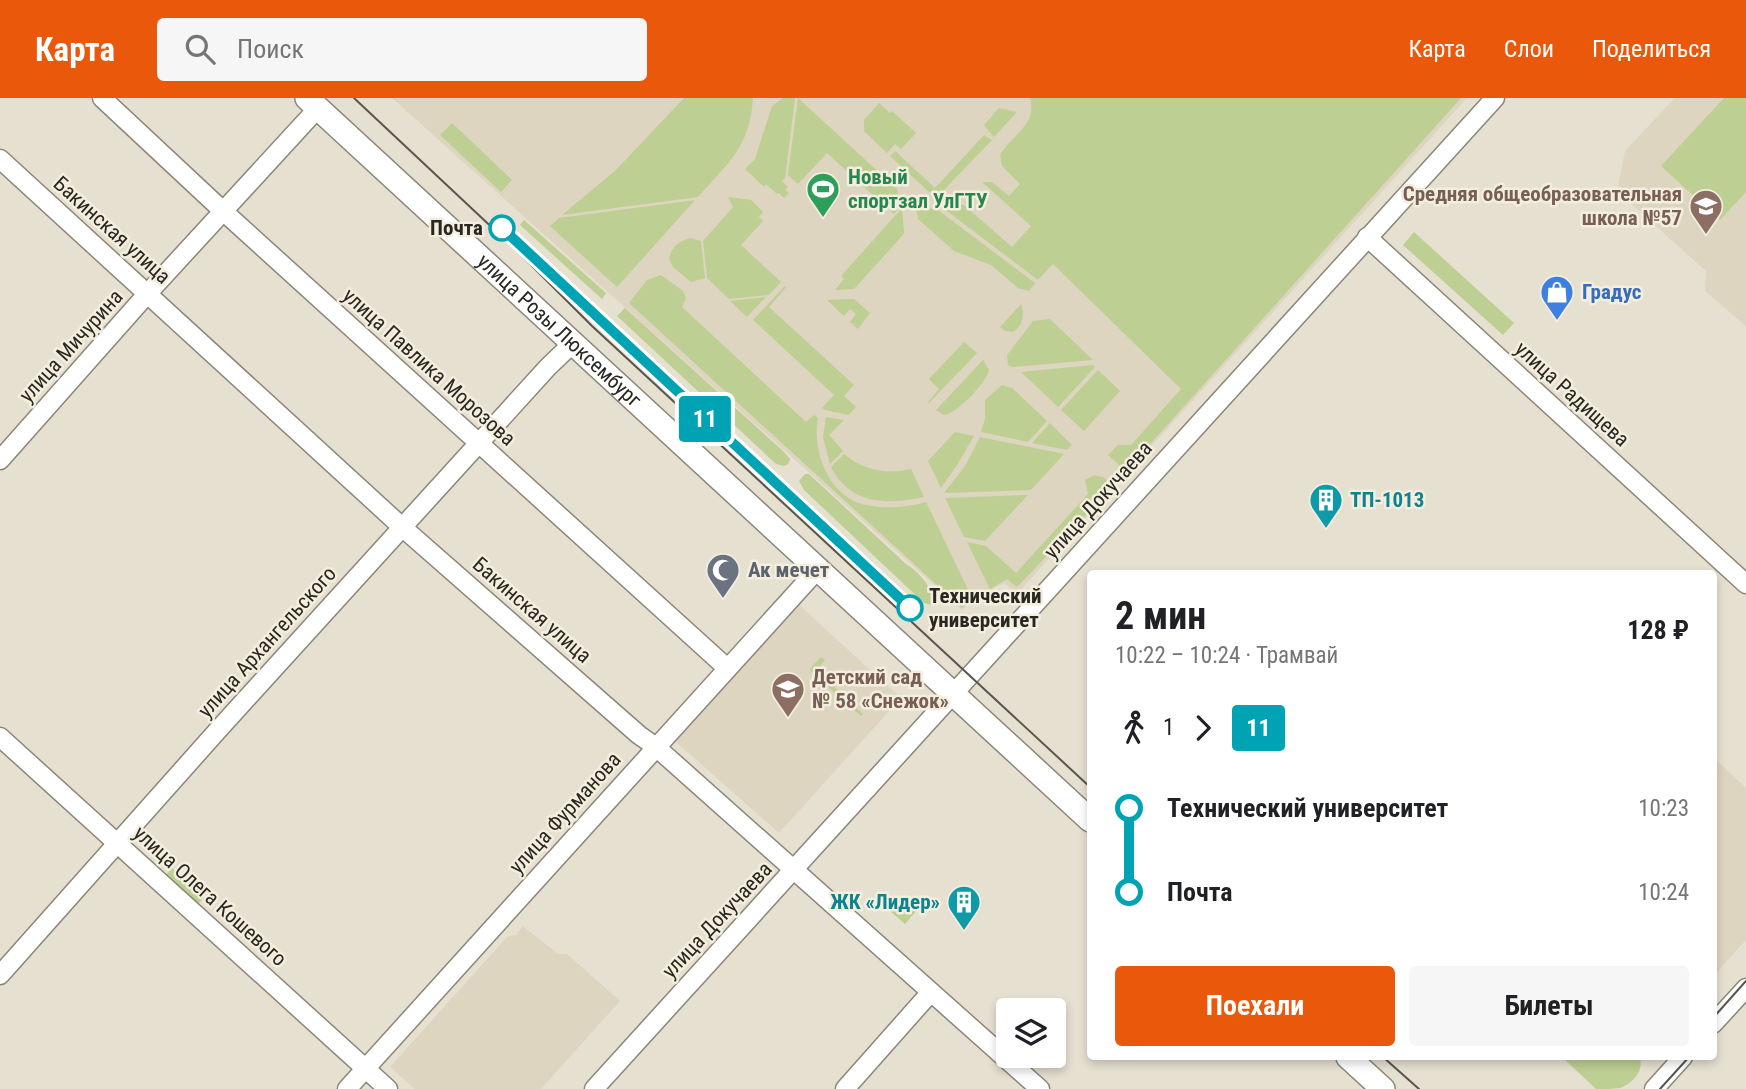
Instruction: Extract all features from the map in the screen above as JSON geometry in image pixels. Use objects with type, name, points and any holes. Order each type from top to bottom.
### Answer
[{"type":"main road","name":"улица Розы Люксембург","points":[[313,103],[1087,817]]},
{"type":"main road","points":[[1351,1060],[1383,1089]]},
{"type":"street","name":"улица Павлика Морозова","points":[[102,98],[727,668]]},
{"type":"street","name":"улица Докучаева","points":[[594,1089],[1495,98]]},
{"type":"street","name":"улица Мичурина","points":[[0,460],[223,211],[313,103]]},
{"type":"street","name":"Бакинская улица","points":[[0,159],[402,527],[795,869],[1040,1089]]},
{"type":"street","name":"улица Радищева","points":[[1367,237],[1746,584]]},
{"type":"street","name":"улица Архангельского","points":[[0,975],[478,443],[572,344]]},
{"type":"street","name":"улица Фурманова","points":[[347,1089],[817,570]]},
{"type":"street","name":"улица Олега Кошевого","points":[[0,737],[388,1089]]},
{"type":"street","points":[[1717,1020],[1746,988]]},
{"type":"street","points":[[845,1089],[931,992]]},
{"type":"street","points":[[1654,1089],[1681,1060]]},
{"type":"shaded area","points":[[392,98],[1467,98],[1017,594],[1004,583],[970,602],[962,610]]},
{"type":"shaded area","name":"Средняя общеобразовательная школа №57","points":[[1675,98],[1746,98],[1746,326],[1705,291],[1706,271],[1627,200],[1618,186],[1625,151]]},
{"type":"shaded area","name":"Детский сад № 58 «Снежок»","points":[[798,604],[901,698],[779,833],[675,741]]},
{"type":"shaded area","points":[[1717,761],[1746,788],[1746,940],[1717,972]]},
{"type":"shaded area","points":[[523,926],[558,954],[567,954],[620,1001],[541,1089],[415,1089],[390,1067],[507,937],[516,935]]},
{"type":"green space","points":[[684,98],[753,98],[747,129],[736,153],[698,197],[562,215],[616,170]]},
{"type":"green space","points":[[783,98],[795,98],[785,178],[782,181],[788,187],[785,190],[789,193],[784,198],[766,184],[764,187],[745,169],[755,159],[772,106]]},
{"type":"green space","points":[[798,98],[897,189],[900,206],[894,214],[827,153],[798,184],[788,175]]},
{"type":"green space","points":[[1030,98],[1461,98],[1126,471],[1108,455],[1118,445],[1131,445],[1181,389],[1053,264],[1038,280],[943,208],[956,204],[964,205],[1012,247],[1031,226],[982,182],[992,182],[1009,196],[1020,184],[1002,166],[1000,155],[1027,123]]},
{"type":"green space","points":[[1724,98],[1746,98],[1746,192],[1720,220],[1661,166]]},
{"type":"green space","points":[[879,103],[916,133],[901,149],[895,144],[887,153],[864,131],[864,120]]},
{"type":"green space","points":[[999,108],[1017,112],[994,137],[984,125]]},
{"type":"green space","points":[[452,123],[512,180],[501,192],[440,135]]},
{"type":"green space","points":[[984,135],[992,140],[939,195],[930,193],[890,156],[895,151],[935,188]]},
{"type":"green space","points":[[728,197],[751,200],[763,212],[759,217],[763,221],[741,245],[781,282],[769,295],[729,299],[707,278],[703,241],[733,207]]},
{"type":"green space","points":[[695,200],[617,287],[550,226],[559,218]]},
{"type":"green space","points":[[914,200],[927,208],[938,210],[1035,283],[1029,291],[1018,288],[991,265],[954,251],[918,219]]},
{"type":"green space","points":[[902,208],[902,236],[854,289],[835,290],[844,279],[841,276]]},
{"type":"green space","points":[[524,220],[606,293],[602,299],[520,225]]},
{"type":"green space","points":[[1414,232],[1514,323],[1503,335],[1403,245]]},
{"type":"green space","points":[[691,238],[701,241],[705,278],[691,282],[673,267],[669,259],[677,245]]},
{"type":"green space","points":[[661,275],[683,291],[686,298],[682,307],[806,422],[814,415],[818,418],[819,454],[829,478],[846,496],[864,505],[882,507],[926,502],[972,598],[962,608],[629,303],[647,280]]},
{"type":"green space","points":[[785,286],[769,307],[854,385],[844,396],[856,407],[849,415],[822,408],[834,395],[753,320]]},
{"type":"green space","points":[[766,297],[747,317],[730,301]]},
{"type":"green space","points":[[854,299],[870,313],[858,329],[850,322],[856,314],[850,309],[844,316],[827,300]]},
{"type":"green space","points":[[1021,304],[1021,323],[1013,332],[1005,331],[1000,327]]},
{"type":"green space","points":[[625,308],[783,451],[790,459],[788,464],[776,464],[617,316]]},
{"type":"green space","points":[[1050,319],[1093,360],[1012,367],[1008,365],[1007,355],[1033,321]]},
{"type":"green space","points":[[964,342],[977,353],[929,403],[939,389],[929,379]]},
{"type":"green space","points":[[983,360],[989,370],[970,397],[944,415],[936,410]]},
{"type":"green space","points":[[1093,365],[1095,367],[1058,407],[1021,372]]},
{"type":"green space","points":[[1098,370],[1120,391],[1084,431],[1061,410]]},
{"type":"green space","points":[[1002,385],[1012,388],[1047,421],[1028,442],[981,432],[985,419],[985,400]]},
{"type":"green space","points":[[826,417],[844,420],[829,435],[843,451],[830,464],[823,437]]},
{"type":"green space","points":[[1050,423],[1072,445],[1067,450],[1032,443]]},
{"type":"green space","points":[[955,432],[974,436],[941,488],[928,461]]},
{"type":"green space","points":[[980,437],[1064,454],[1031,490],[944,493],[965,466]]},
{"type":"green space","points":[[844,454],[875,470],[911,469],[924,497],[883,501],[859,495],[839,480],[831,467]]},
{"type":"green space","points":[[805,474],[809,474],[921,576],[929,587],[932,605],[924,603],[804,490],[799,481]]},
{"type":"green space","points":[[1094,475],[1103,477],[1112,485],[1108,492],[1017,587],[1007,579],[990,589],[967,542],[986,546],[1016,573],[1088,494],[1085,480]]},
{"type":"green space","points":[[1028,495],[985,541],[964,537],[945,498]]},
{"type":"green space","points":[[821,657],[825,660],[816,670],[863,714],[861,716],[811,672],[810,669]]},
{"type":"green space","points":[[172,868],[204,897],[198,904],[166,875]]},
{"type":"green space","points":[[903,897],[917,910],[905,924],[890,911]]},
{"type":"green space","points":[[1565,1060],[1641,1060],[1636,1076],[1625,1086],[1596,1089]]},
{"type":"tram line","points":[[354,98],[518,252],[592,326],[1087,784]]},
{"type":"tram line","name":"11","points":[[502,228],[910,608]]},
{"type":"tram line","points":[[1717,1014],[1746,981]]},
{"type":"tram line","points":[[1386,1060],[1419,1089]]},
{"type":"tram line","points":[[1660,1089],[1686,1060]]},
{"type":"place","name":"Новый спортзал УлГТУ","points":[[823,219]]},
{"type":"place","name":"Почта","points":[[502,228]]},
{"type":"place","name":"Средняя общеобразовательная школа №57","points":[[1706,236]]},
{"type":"place","name":"Градус","points":[[1557,322]]},
{"type":"place","name":"ТП-1013","points":[[1326,530]]},
{"type":"place","name":"Ак мечет","points":[[723,600]]},
{"type":"place","name":"Технический университет","points":[[910,608]]},
{"type":"place","name":"Детский сад № 58 «Снежок»","points":[[788,719]]},
{"type":"place","name":"ЖК «Лидер»","points":[[964,932]]}]
